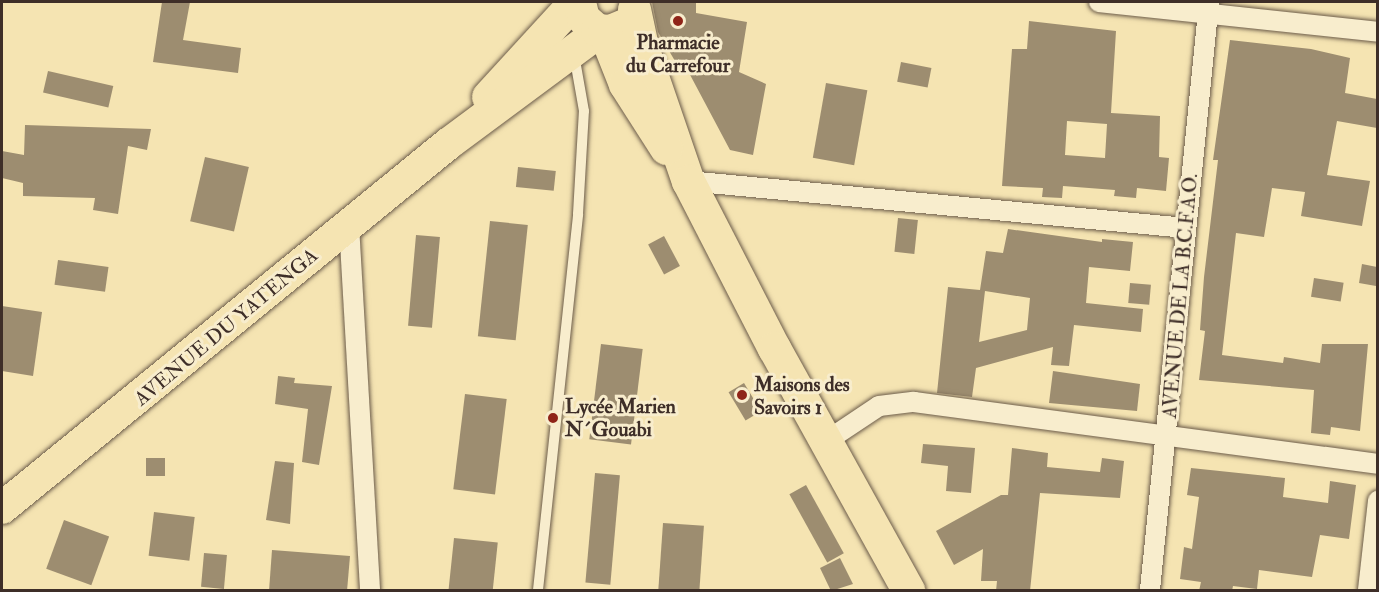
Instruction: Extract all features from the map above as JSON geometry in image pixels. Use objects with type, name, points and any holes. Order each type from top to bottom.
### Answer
[{"type":"highway","points":[[577,2],[583,18],[602,31],[625,84],[648,125],[686,177]]},
{"type":"highway","points":[[602,31],[623,26],[635,5]]},
{"type":"highway","points":[[635,5],[642,47],[686,177],[774,348],[828,440],[909,591]]},
{"type":"main road","name":"AVENUE DU YATENGA","points":[[448,144],[577,2]]},
{"type":"main road","name":"AVENUE DU YATENGA","points":[[2,508],[448,144],[574,49],[602,31]]},
{"type":"street","points":[[1099,2],[1209,7],[1377,32]]},
{"type":"street","name":"AVENUE DE LA B.C.F.A.O.","points":[[1150,591],[1209,7]]},
{"type":"street","points":[[686,177],[1186,228]]},
{"type":"street","points":[[349,225],[370,591]]},
{"type":"street","points":[[828,440],[879,406],[914,402],[1377,464]]},
{"type":"street","points":[[1368,591],[1377,501]]},
{"type":"lane","points":[[538,591],[579,202],[584,111],[574,49]]},
{"type":"building","points":[[162,2],[190,2],[183,40],[241,48],[238,73],[153,62]]},
{"type":"building","points":[[652,2],[696,2],[696,13],[747,22],[739,72],[766,84],[753,155],[730,150],[688,71],[682,73],[658,32]]},
{"type":"building","points":[[1029,21],[1116,31],[1111,113],[1160,116],[1159,157],[1169,158],[1166,191],[1137,188],[1136,198],[1114,196],[1115,190],[1063,186],[1062,198],[1042,197],[1043,188],[1002,186],[1012,49],[1027,49]],"holes":[[[1067,121],[1107,124],[1105,158],[1065,155]]]},
{"type":"building","points":[[1230,40],[1311,49],[1350,58],[1345,93],[1377,99],[1377,128],[1337,121],[1327,175],[1370,181],[1362,226],[1301,216],[1305,192],[1272,188],[1264,237],[1236,233],[1222,355],[1283,363],[1284,357],[1320,363],[1322,344],[1368,344],[1360,431],[1331,427],[1330,435],[1311,433],[1314,390],[1199,380],[1205,331],[1200,330],[1204,277],[1218,160],[1213,160]]},
{"type":"building","points":[[901,62],[931,68],[928,88],[897,82]]},
{"type":"building","points":[[48,71],[113,86],[108,108],[43,92]]},
{"type":"building","points":[[826,83],[867,90],[854,165],[813,158]]},
{"type":"building","points":[[25,125],[151,129],[147,150],[128,146],[118,214],[93,210],[95,198],[23,196],[23,183],[2,178],[2,151],[24,155]]},
{"type":"building","points":[[205,157],[249,167],[234,231],[190,221]]},
{"type":"building","points":[[518,167],[556,171],[554,191],[516,187]]},
{"type":"building","points":[[898,218],[918,220],[914,254],[894,252]]},
{"type":"building","points":[[490,221],[528,225],[516,340],[478,336]]},
{"type":"building","points":[[1008,229],[1102,242],[1102,239],[1133,242],[1130,271],[1089,267],[1086,303],[1143,309],[1141,332],[1074,325],[1069,366],[1051,365],[1053,347],[976,368],[972,397],[937,393],[948,287],[980,290],[986,251],[1003,253]],"holes":[[[985,291],[1030,298],[1027,330],[979,342]]]},
{"type":"building","points":[[416,235],[440,237],[432,328],[408,326]]},
{"type":"building","points":[[664,236],[680,266],[664,274],[648,244]]},
{"type":"building","points":[[58,260],[109,267],[105,292],[55,285]]},
{"type":"building","points":[[1362,264],[1377,267],[1376,286],[1359,283]]},
{"type":"building","points":[[1314,278],[1344,283],[1341,301],[1311,297]]},
{"type":"building","points":[[1130,283],[1151,285],[1149,305],[1128,303]]},
{"type":"building","points":[[2,306],[42,312],[33,376],[2,371]]},
{"type":"building","points":[[601,344],[643,349],[631,444],[589,439]]},
{"type":"building","points":[[1053,371],[1140,384],[1137,411],[1049,403]]},
{"type":"building","points":[[278,376],[295,378],[294,383],[332,386],[319,465],[302,462],[308,409],[275,404]]},
{"type":"building","points":[[744,383],[761,411],[746,421],[729,392]]},
{"type":"building","points":[[465,394],[507,399],[495,494],[453,489]]},
{"type":"building","points":[[923,444],[975,448],[971,493],[946,491],[948,466],[921,463]]},
{"type":"building","points":[[1012,448],[1048,453],[1047,467],[1100,472],[1102,458],[1124,461],[1120,498],[1040,493],[1030,591],[996,591],[997,581],[981,581],[983,549],[954,565],[936,531],[1001,495],[1008,495]]},
{"type":"building","points":[[146,458],[165,458],[165,476],[146,476]]},
{"type":"building","points":[[275,461],[294,463],[290,524],[266,520]]},
{"type":"building","points":[[1191,468],[1285,478],[1283,497],[1328,503],[1330,481],[1356,485],[1349,539],[1320,535],[1312,577],[1259,570],[1257,589],[1233,586],[1232,591],[1199,591],[1201,582],[1180,579],[1184,547],[1192,549],[1199,497],[1187,495]]},
{"type":"building","points":[[595,473],[620,475],[610,585],[585,583]]},
{"type":"building","points":[[806,485],[844,553],[827,562],[789,494]]},
{"type":"building","points":[[154,512],[195,517],[189,561],[149,556]]},
{"type":"building","points":[[64,520],[109,536],[91,585],[46,569]]},
{"type":"building","points":[[663,523],[704,526],[699,590],[658,590]]},
{"type":"building","points":[[454,538],[498,543],[493,590],[449,590]]},
{"type":"building","points":[[272,550],[350,556],[347,591],[269,591]]},
{"type":"building","points":[[204,553],[227,555],[224,589],[201,587]]},
{"type":"building","points":[[840,558],[853,584],[831,591],[820,568]]},
{"type":"place","name":"Pharmacie du Carrefour","points":[[678,21]]},
{"type":"place","name":"Maisons des Savoirs 1","points":[[742,395]]},
{"type":"place","name":"Lycée Marien N´Gouabi","points":[[553,418]]}]
